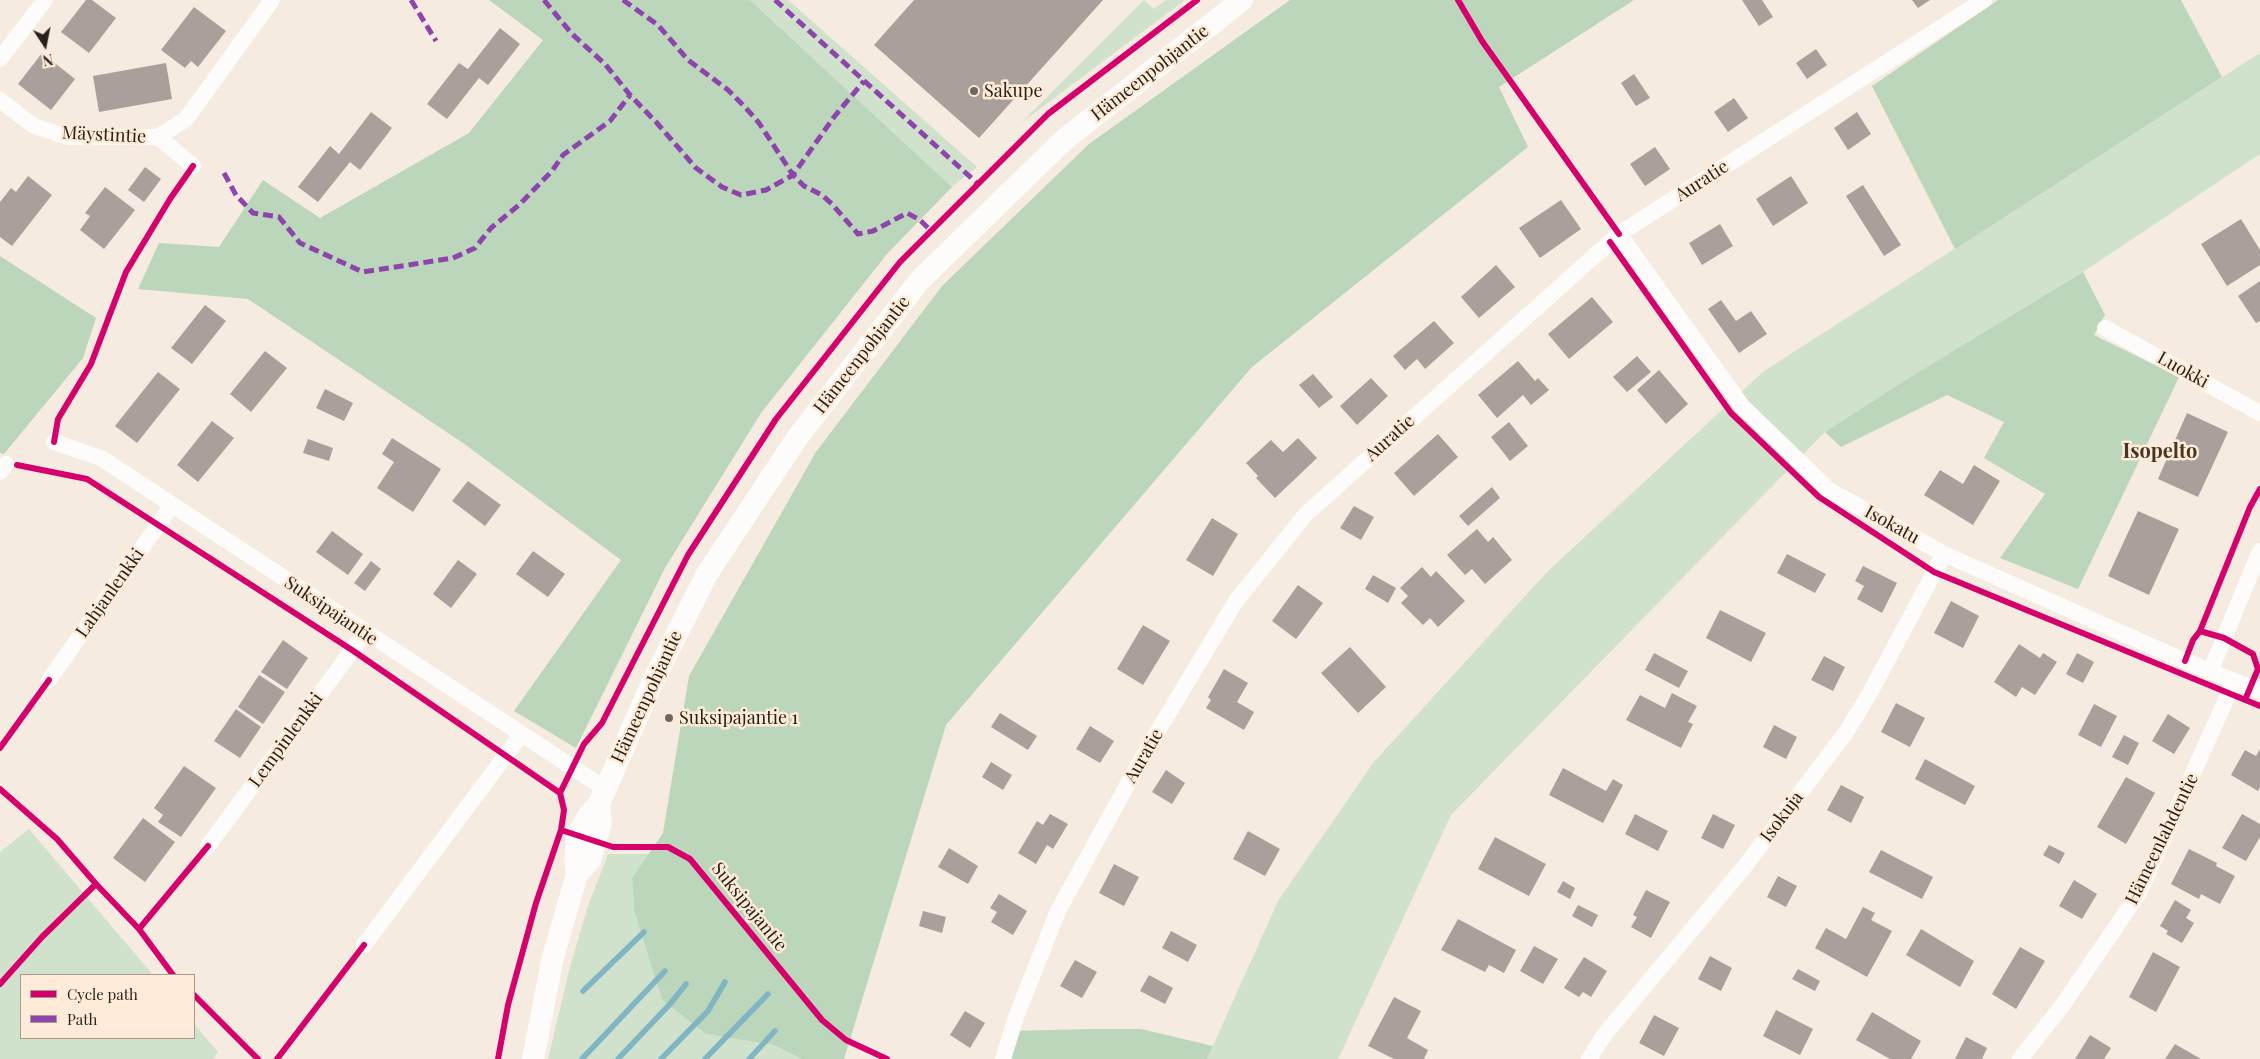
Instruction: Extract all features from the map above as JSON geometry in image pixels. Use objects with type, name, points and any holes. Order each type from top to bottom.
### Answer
[{"type":"main road","name":"Hämeenpohjantie","points":[[534,1059],[553,957],[577,874],[590,860],[601,823],[601,796],[653,681],[707,574],[797,438],[920,280],[1064,140],[1242,0]]},
{"type":"street","points":[[0,59],[45,0]]},
{"type":"street","name":"Mäystintie","points":[[0,100],[34,126],[68,137],[158,137],[186,119],[272,0]]},
{"type":"street","name":"Auratie","points":[[1003,1059],[1016,1017],[1058,911],[1147,749],[1236,601],[1306,514],[1619,234],[1984,0]]},
{"type":"street","points":[[158,137],[193,166]]},
{"type":"street","name":"Isokatu","points":[[1619,234],[1742,406],[1830,490],[1944,554],[2210,672],[2260,691]]},
{"type":"street","name":"Luokki","points":[[2105,328],[2260,412]]},
{"type":"street","name":"Suksipajantie","points":[[54,442],[101,458],[521,735],[601,796]]},
{"type":"street","name":"Lahjanlenkki","points":[[49,680],[172,505]]},
{"type":"street","points":[[2210,672],[2260,551]]},
{"type":"street","name":"Isokuja","points":[[1589,1059],[1604,1035],[1745,866],[1847,731],[1872,691],[1944,554]]},
{"type":"street","name":"Lempinlenkki","points":[[208,846],[364,633]]},
{"type":"street","name":"Hämeenlahdentie","points":[[2020,1059],[2062,1006],[2139,893],[2234,682]]},
{"type":"street","points":[[364,945],[521,735]]},
{"type":"green space","points":[[489,0],[750,0],[952,187],[887,254],[761,413],[665,568],[576,748],[514,711],[621,560],[463,443],[248,299],[138,289],[159,243],[219,247],[263,180],[320,218],[469,133],[543,40]]},
{"type":"green space","points":[[750,0],[788,0],[977,167],[952,187]]},
{"type":"green space","points":[[1144,0],[1154,9],[1166,0],[1185,0],[1021,123]]},
{"type":"green space","points":[[1290,0],[1634,0],[1499,87],[1528,147],[1252,367],[946,725],[844,1059],[802,1059],[774,1045],[706,1034],[662,1000],[634,910],[632,878],[663,833],[689,676],[816,452],[942,286],[1089,144]]},
{"type":"green space","points":[[1998,0],[2181,0],[2222,77],[1955,249],[1872,86]]},
{"type":"green space","points":[[2260,53],[2260,154],[2083,272],[1907,379],[1825,432],[1451,815],[1338,1059],[1207,1059],[1278,901],[1373,763],[1548,571],[1764,371]]},
{"type":"green space","points":[[0,256],[96,318],[83,358],[4,454],[0,453]]},
{"type":"green space","points":[[2083,272],[2105,315],[2094,335],[2179,377],[2078,589],[2000,558],[2045,494],[1984,458],[2004,422],[1947,395],[1841,447],[1825,432],[1907,379]]},
{"type":"green space","points":[[29,829],[152,974],[20,974],[20,1039],[195,1039],[195,1025],[218,1052],[213,1059],[0,1059],[0,852]]},
{"type":"green space","points":[[608,854],[649,854],[632,878],[634,909],[662,1000],[706,1034],[774,1045],[802,1059],[548,1059],[570,967],[588,906]]},
{"type":"green space","points":[[1141,1029],[1213,1046],[1207,1059],[1003,1059],[1012,1031]]},
{"type":"building","points":[[86,0],[92,0],[116,18],[89,53],[61,32]]},
{"type":"building","name":"Sakupe","points":[[914,0],[1103,0],[979,138],[874,45]]},
{"type":"building","points":[[1742,0],[1762,0],[1773,17],[1759,26]]},
{"type":"building","points":[[1912,0],[1930,0],[1918,8]]},
{"type":"building","points":[[194,7],[226,31],[198,67],[191,61],[185,68],[161,50]]},
{"type":"building","points":[[500,28],[520,44],[488,85],[479,78],[447,119],[427,104],[459,63],[468,69]]},
{"type":"building","points":[[1816,49],[1827,65],[1807,79],[1796,63]]},
{"type":"building","points":[[42,53],[75,79],[51,110],[18,84]]},
{"type":"building","points":[[166,63],[172,99],[99,112],[93,76]]},
{"type":"building","points":[[1634,74],[1650,98],[1636,106],[1621,83]]},
{"type":"building","points":[[1734,98],[1748,118],[1728,132],[1714,112]]},
{"type":"building","points":[[371,112],[392,128],[360,170],[350,162],[318,202],[298,187],[330,146],[339,154]]},
{"type":"building","points":[[1857,112],[1871,134],[1848,150],[1834,128]]},
{"type":"building","points":[[1655,147],[1670,169],[1645,186],[1630,164]]},
{"type":"building","points":[[145,167],[161,179],[144,202],[128,190]]},
{"type":"building","points":[[28,176],[52,195],[12,246],[0,237],[0,202],[11,188],[16,192]]},
{"type":"building","points":[[1791,176],[1808,203],[1773,226],[1756,199]]},
{"type":"building","points":[[1863,185],[1901,245],[1884,256],[1846,196]]},
{"type":"building","points":[[105,187],[135,210],[104,249],[80,230],[90,216],[85,213]]},
{"type":"building","points":[[1561,200],[1581,229],[1540,258],[1519,228]]},
{"type":"building","points":[[2241,219],[2260,250],[2260,265],[2227,286],[2201,244]]},
{"type":"building","points":[[1720,224],[1733,246],[1702,265],[1689,243]]},
{"type":"building","points":[[1496,265],[1515,287],[1479,318],[1461,297]]},
{"type":"building","points":[[2260,281],[2260,321],[2256,323],[2238,296]]},
{"type":"building","points":[[1592,297],[1613,322],[1569,359],[1548,334]]},
{"type":"building","points":[[1721,300],[1736,321],[1751,311],[1767,334],[1739,353],[1708,309]]},
{"type":"building","points":[[205,305],[226,321],[192,364],[171,348]]},
{"type":"building","points":[[1434,321],[1454,343],[1425,369],[1417,359],[1405,370],[1393,356]]},
{"type":"building","points":[[265,351],[287,368],[251,412],[230,394]]},
{"type":"building","points":[[1637,356],[1651,372],[1627,392],[1613,377]]},
{"type":"building","points":[[1518,361],[1535,381],[1538,378],[1549,390],[1531,405],[1523,395],[1497,418],[1478,395]]},
{"type":"building","points":[[1659,370],[1688,404],[1666,424],[1637,390]]},
{"type":"building","points":[[158,372],[180,389],[137,443],[115,426]]},
{"type":"building","points":[[1313,374],[1333,397],[1319,408],[1299,385]]},
{"type":"building","points":[[1371,378],[1388,396],[1357,425],[1340,406]]},
{"type":"building","points":[[325,389],[353,403],[344,421],[316,408]]},
{"type":"building","points":[[2187,413],[2228,432],[2198,497],[2158,479]]},
{"type":"building","points":[[212,421],[234,438],[198,482],[177,465]]},
{"type":"building","points":[[1509,422],[1528,446],[1510,461],[1491,437]]},
{"type":"building","points":[[1438,434],[1458,457],[1414,496],[1394,473]]},
{"type":"building","points":[[392,438],[441,469],[413,512],[377,488],[394,462],[382,454]]},
{"type":"building","points":[[1298,438],[1317,458],[1275,498],[1256,478],[1258,476],[1246,463],[1271,440],[1283,452]]},
{"type":"building","points":[[308,439],[333,448],[329,461],[303,453]]},
{"type":"building","points":[[1974,465],[2000,481],[1973,525],[1924,495],[1940,470],[1963,484]]},
{"type":"building","points":[[468,481],[501,505],[485,526],[452,501]]},
{"type":"building","points":[[1492,487],[1500,498],[1468,526],[1459,516]]},
{"type":"building","points":[[1354,506],[1374,517],[1361,540],[1340,528]]},
{"type":"building","points":[[2138,511],[2179,529],[2149,595],[2108,576]]},
{"type":"building","points":[[1212,518],[1238,534],[1213,576],[1186,560]]},
{"type":"building","points":[[1477,529],[1488,542],[1493,537],[1512,560],[1485,584],[1472,569],[1465,575],[1447,555]]},
{"type":"building","points":[[332,531],[363,554],[348,575],[316,552]]},
{"type":"building","points":[[533,551],[565,574],[548,597],[516,574]]},
{"type":"building","points":[[1787,554],[1826,574],[1815,593],[1777,573]]},
{"type":"building","points":[[458,560],[477,574],[451,608],[433,594]]},
{"type":"building","points":[[371,561],[381,569],[365,591],[354,583]]},
{"type":"building","points":[[1863,566],[1897,583],[1882,613],[1857,599],[1864,586],[1855,581]]},
{"type":"building","points":[[1422,567],[1431,577],[1436,571],[1465,601],[1438,627],[1430,618],[1423,625],[1401,603],[1408,596],[1400,588]]},
{"type":"building","points":[[1373,575],[1396,588],[1388,603],[1365,589]]},
{"type":"building","points":[[1298,585],[1323,603],[1296,639],[1272,621]]},
{"type":"building","points":[[1951,601],[1979,616],[1963,648],[1934,633]]},
{"type":"building","points":[[1720,610],[1766,633],[1751,662],[1706,638]]},
{"type":"building","points":[[1143,625],[1170,641],[1143,685],[1117,669]]},
{"type":"building","points":[[283,640],[308,658],[287,689],[261,672]]},
{"type":"building","points":[[2019,644],[2040,658],[2043,653],[2057,662],[2035,695],[2022,687],[2016,697],[1994,682]]},
{"type":"building","points":[[1350,647],[1386,687],[1358,713],[1321,673]]},
{"type":"building","points":[[1654,653],[1688,671],[1679,688],[1645,670]]},
{"type":"building","points":[[2077,653],[2094,662],[2083,683],[2066,674]]},
{"type":"building","points":[[1824,656],[1845,667],[1833,691],[1811,680]]},
{"type":"building","points":[[1224,669],[1248,683],[1237,702],[1254,712],[1244,730],[1206,708],[1211,700],[1208,697]]},
{"type":"building","points":[[259,675],[285,692],[263,724],[238,707]]},
{"type":"building","points":[[1672,693],[1697,706],[1688,722],[1693,724],[1681,748],[1626,720],[1640,695],[1665,708]]},
{"type":"building","points":[[1896,703],[1925,718],[1910,747],[1881,732]]},
{"type":"building","points":[[2094,704],[2117,716],[2101,747],[2078,735]]},
{"type":"building","points":[[236,709],[261,727],[240,758],[214,741]]},
{"type":"building","points":[[1000,713],[1037,736],[1028,750],[991,727]]},
{"type":"building","points":[[2168,714],[2190,728],[2174,754],[2152,741]]},
{"type":"building","points":[[1774,725],[1797,737],[1786,759],[1763,747]]},
{"type":"building","points":[[1090,726],[1114,741],[1100,763],[1076,749]]},
{"type":"building","points":[[2124,735],[2139,743],[2128,765],[2112,757]]},
{"type":"building","points":[[2260,749],[2260,787],[2258,791],[2231,775],[2245,750],[2256,756]]},
{"type":"building","points":[[1925,759],[1975,786],[1965,805],[1915,779]]},
{"type":"building","points":[[991,762],[1012,775],[1003,790],[982,777]]},
{"type":"building","points":[[184,766],[216,788],[181,837],[158,822],[163,815],[154,808]]},
{"type":"building","points":[[1563,768],[1606,791],[1613,779],[1623,785],[1603,823],[1549,795]]},
{"type":"building","points":[[1166,770],[1185,783],[1172,804],[1152,792]]},
{"type":"building","points":[[2126,777],[2155,793],[2126,844],[2097,827]]},
{"type":"building","points":[[1841,785],[1864,797],[1851,823],[1827,810]]},
{"type":"building","points":[[1050,814],[1068,824],[1053,849],[1047,845],[1036,864],[1018,853],[1037,821],[1043,825]]},
{"type":"building","points":[[1635,814],[1668,831],[1658,851],[1625,834]]},
{"type":"building","points":[[1713,814],[1735,825],[1723,849],[1701,838]]},
{"type":"building","points":[[2242,814],[2260,824],[2260,837],[2246,861],[2222,848]]},
{"type":"building","points":[[143,818],[175,842],[145,882],[113,858]]},
{"type":"building","points":[[1248,831],[1280,849],[1265,876],[1233,859]]},
{"type":"building","points":[[1495,837],[1546,864],[1529,896],[1478,869]]},
{"type":"building","points":[[2049,845],[2065,853],[2059,864],[2043,855]]},
{"type":"building","points":[[949,848],[978,866],[968,884],[938,867]]},
{"type":"building","points":[[2189,849],[2217,863],[2216,866],[2235,876],[2220,904],[2201,894],[2199,899],[2171,884]]},
{"type":"building","points":[[1881,850],[1933,877],[1922,899],[1869,872]]},
{"type":"building","points":[[1114,864],[1139,877],[1124,906],[1099,893]]},
{"type":"building","points":[[1778,876],[1797,886],[1786,907],[1767,897]]},
{"type":"building","points":[[2074,880],[2097,894],[2082,919],[2059,906]]},
{"type":"building","points":[[1563,881],[1575,888],[1570,899],[1557,892]]},
{"type":"building","points":[[1646,890],[1670,902],[1651,938],[1631,927],[1637,917],[1633,915]]},
{"type":"building","points":[[999,894],[1027,911],[1013,935],[991,922],[997,912],[990,908]]},
{"type":"building","points":[[2175,900],[2191,910],[2186,918],[2194,923],[2182,943],[2166,934],[2168,931],[2160,926]]},
{"type":"building","points":[[1578,905],[1598,915],[1592,927],[1572,916]]},
{"type":"building","points":[[1863,907],[1875,913],[1871,920],[1892,931],[1867,977],[1815,948],[1826,928],[1846,939]]},
{"type":"building","points":[[923,911],[946,917],[942,933],[919,926]]},
{"type":"building","points":[[1458,919],[1516,950],[1504,973],[1489,965],[1485,972],[1441,950]]},
{"type":"building","points":[[1921,929],[1974,961],[1960,987],[1906,955]]},
{"type":"building","points":[[1171,931],[1197,945],[1188,962],[1162,948]]},
{"type":"building","points":[[1534,946],[1558,959],[1543,984],[1520,971]]},
{"type":"building","points":[[2020,947],[2045,961],[2016,1009],[1992,994]]},
{"type":"building","points":[[2153,952],[2180,967],[2156,1012],[2129,997]]},
{"type":"building","points":[[1710,956],[1732,968],[1721,991],[1698,979]]},
{"type":"building","points":[[1584,957],[1607,971],[1591,997],[1583,992],[1579,997],[1564,988]]},
{"type":"building","points":[[1075,960],[1097,972],[1082,998],[1060,986]]},
{"type":"building","points":[[1798,969],[1820,981],[1815,991],[1792,979]]},
{"type":"building","points":[[1149,975],[1173,988],[1165,1004],[1140,991]]},
{"type":"building","points":[[1394,997],[1421,1011],[1407,1038],[1428,1050],[1424,1059],[1394,1059],[1368,1046]]},
{"type":"building","points":[[1776,1010],[1813,1029],[1800,1055],[1763,1036]]},
{"type":"building","points":[[965,1011],[985,1023],[970,1048],[950,1035]]},
{"type":"building","points":[[1872,1012],[1921,1041],[1911,1059],[1890,1059],[1856,1040]]},
{"type":"building","points":[[1654,1015],[1679,1028],[1664,1056],[1639,1043]]},
{"type":"building","points":[[2090,1035],[2111,1048],[2104,1059],[2075,1059]]},
{"type":"building","points":[[1966,1037],[1987,1048],[1982,1059],[1955,1059]]},
{"type":"building","points":[[2175,1044],[2201,1059],[2165,1059]]},
{"type":"waterway","points":[[583,991],[644,932]]},
{"type":"waterway","points":[[582,1059],[665,971]]},
{"type":"waterway","points":[[661,1059],[708,1011],[725,982]]},
{"type":"waterway","points":[[618,1059],[671,1003],[686,984]]},
{"type":"waterway","points":[[705,1059],[768,994]]},
{"type":"waterway","points":[[749,1059],[775,1031]]},
{"type":"marked path","points":[[411,0],[436,41]]},
{"type":"marked path","points":[[544,0],[572,34],[605,64],[630,95],[696,168],[722,187],[741,195],[766,190],[793,175],[834,117],[864,81]]},
{"type":"marked path","points":[[623,0],[658,25],[688,60],[728,90],[759,123],[793,175],[804,186],[822,195],[832,204],[858,234],[873,231],[907,213],[920,220],[931,231]]},
{"type":"marked path","points":[[775,0],[978,184]]},
{"type":"marked path","points":[[224,173],[236,195],[253,213],[279,217],[300,243],[363,272],[453,258],[475,248],[491,228],[519,205],[552,171],[563,155],[610,121],[630,95]]},
{"type":"cycle path","points":[[498,1059],[508,1005],[536,903],[561,830],[564,810],[560,793],[584,744],[602,723],[688,555],[776,419],[900,262],[1048,114],[1197,0]]},
{"type":"cycle path","points":[[1458,0],[1482,41],[1619,234]]},
{"type":"cycle path","points":[[54,442],[58,419],[91,364],[126,272],[170,199],[193,166]]},
{"type":"cycle path","points":[[1610,242],[1731,413],[1819,497],[1934,572],[2260,706]]},
{"type":"cycle path","points":[[17,465],[87,479],[352,650],[560,793]]},
{"type":"cycle path","points":[[2185,661],[2193,640],[2200,631],[2250,507],[2260,489]]},
{"type":"cycle path","points":[[2200,631],[2224,638],[2253,654],[2258,669],[2245,700]]},
{"type":"cycle path","points":[[0,748],[49,680]]},
{"type":"cycle path","points":[[0,789],[57,839],[139,929],[172,974]]},
{"type":"cycle path","points":[[561,830],[613,847],[668,847],[690,859],[822,1020],[846,1040],[887,1059]]},
{"type":"cycle path","points":[[139,929],[208,846]]},
{"type":"cycle path","points":[[0,984],[42,937],[96,884]]},
{"type":"cycle path","points":[[277,1059],[364,945]]},
{"type":"cycle path","points":[[195,996],[258,1059]]},
{"type":"place","name":"Sakupe","points":[[974,91]]},
{"type":"place","name":"Suksipajantie 1","points":[[669,718]]},
{"type":"district","name":"Isopelto","points":[[2160,452]]}]
